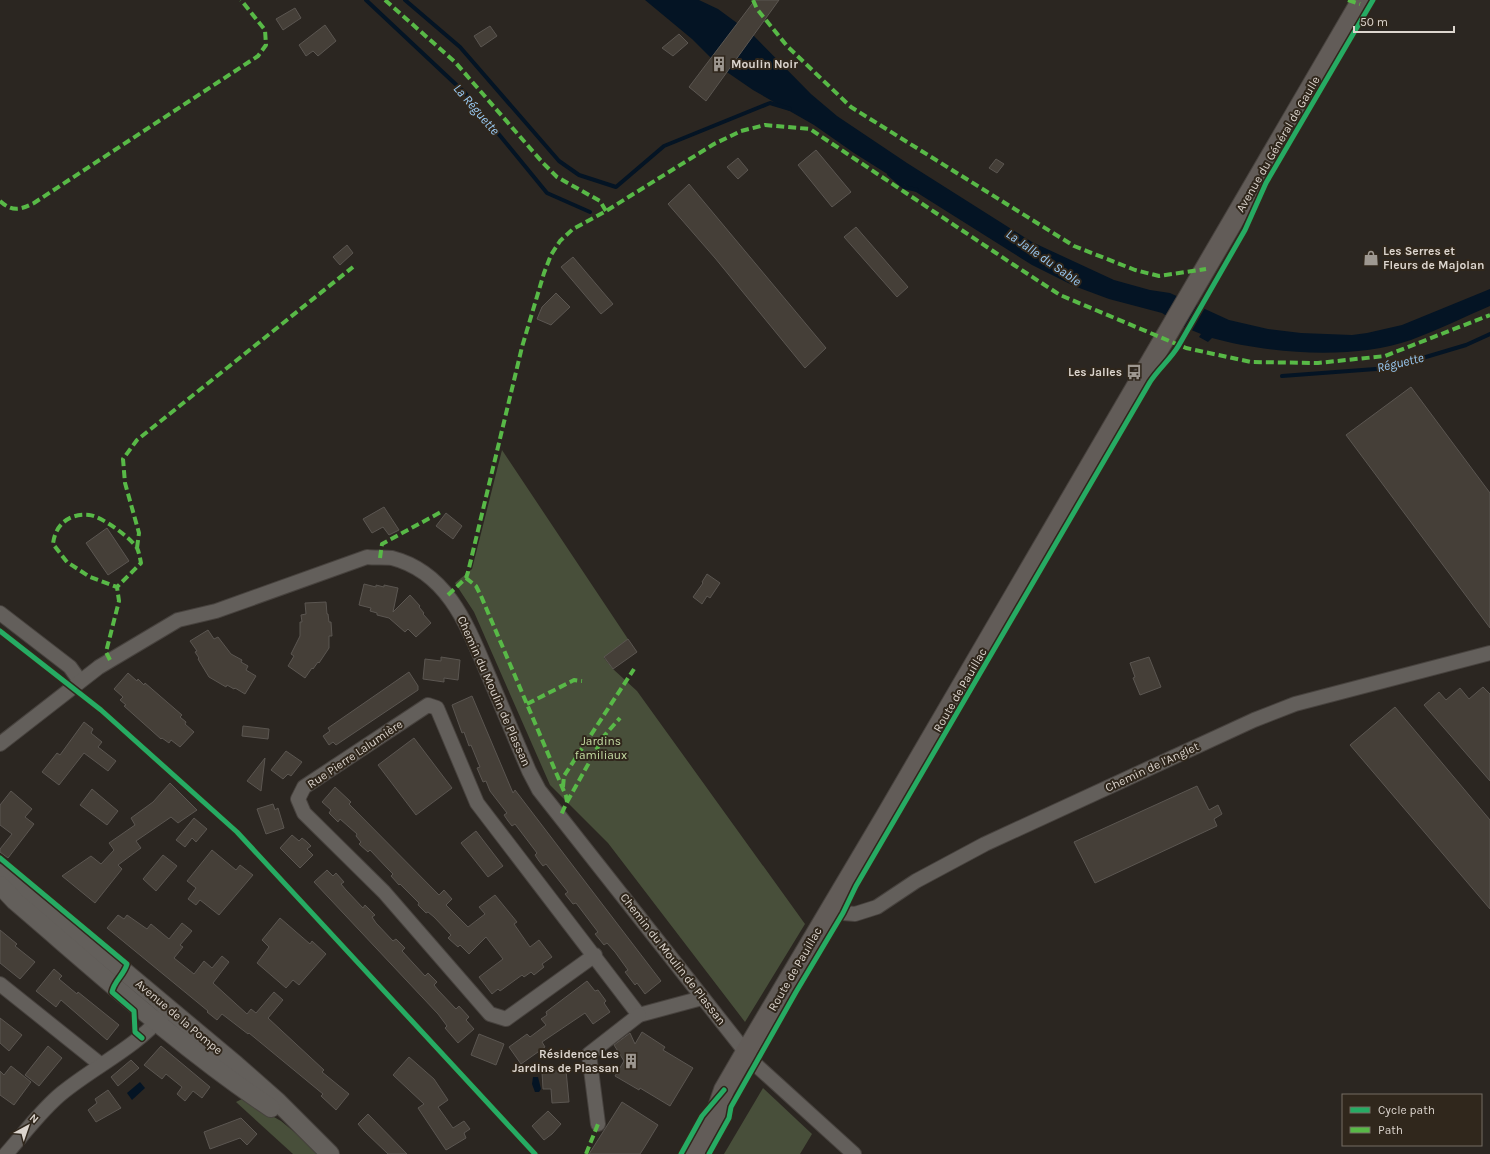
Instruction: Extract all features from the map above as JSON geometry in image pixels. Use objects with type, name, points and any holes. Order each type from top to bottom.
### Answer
[{"type":"main road","name":"Avenue du Général de Gaulle","points":[[1194,289],[1362,0]]},
{"type":"main road","name":"Route de Pauillac","points":[[694,1154],[712,1122],[724,1090],[1194,289]]},
{"type":"main road","name":"Route de Pauillac","points":[[681,1154],[702,1116],[724,1090]]},
{"type":"street","name":"Chemin du Moulin de Plassan","points":[[0,744],[99,667],[178,620],[216,611],[367,557],[390,558],[408,564],[430,577],[448,595],[466,622],[529,772],[539,790],[755,1064],[854,1154]]},
{"type":"street","points":[[0,613],[70,667],[80,681]]},
{"type":"street","name":"Chemin de l'Anglet","points":[[832,905],[843,913],[855,914],[877,907],[916,881],[985,844],[1254,720],[1295,704],[1490,653]]},
{"type":"street","name":"Rue Pierre Lalumière","points":[[595,955],[506,1019],[490,1014],[384,892],[304,813],[298,799],[304,787],[428,706],[437,708],[478,803],[595,955],[639,1015]]},
{"type":"street","name":"Avenue de la Pompe","points":[[0,873],[27,890],[169,1008],[273,1098],[313,1139],[330,1154]]},
{"type":"street","name":"Avenue de la Pompe","points":[[0,885],[15,901],[224,1077],[313,1139]]},
{"type":"street","points":[[0,984],[100,1064]]},
{"type":"street","points":[[598,1124],[589,1054],[639,1015],[702,998]]},
{"type":"street","points":[[6,1154],[57,1098],[100,1064],[142,1038],[169,1008]]},
{"type":"green space","name":"Jardins familiaux","points":[[502,450],[628,639],[604,658],[613,669],[637,691],[805,924],[745,1022],[608,843],[550,785],[474,612],[455,583],[472,569]]},
{"type":"green space","points":[[763,1088],[812,1134],[800,1154],[724,1154]]},
{"type":"green space","points":[[242,1099],[281,1121],[321,1154],[293,1154],[236,1102]]},
{"type":"water","points":[[645,0],[699,0],[718,9],[752,34],[811,94],[837,116],[907,163],[1032,242],[1114,280],[1150,290],[1170,293],[1229,320],[1268,329],[1301,333],[1352,335],[1402,325],[1490,289],[1490,306],[1411,340],[1364,350],[1338,352],[1285,351],[1235,344],[1212,338],[1208,342],[1199,337],[1201,334],[1184,327],[1162,313],[1109,299],[1074,286],[1032,265],[854,153],[814,125],[753,90],[721,68],[692,39]]},
{"type":"water","points":[[533,1077],[538,1077],[541,1089],[539,1092],[535,1092],[532,1084]]},
{"type":"water","points":[[140,1082],[145,1088],[132,1100],[127,1093]]},
{"type":"building","name":"Moulin Noir","points":[[755,0],[779,0],[706,101],[689,87]]},
{"type":"building","points":[[295,8],[301,18],[283,30],[276,19]]},
{"type":"building","points":[[325,25],[336,41],[318,56],[313,51],[306,56],[299,45]]},
{"type":"building","points":[[490,26],[497,36],[481,47],[474,36]]},
{"type":"building","points":[[679,34],[688,43],[673,56],[662,48]]},
{"type":"building","points":[[816,150],[851,192],[832,207],[798,165]]},
{"type":"building","points":[[738,158],[748,170],[738,179],[727,167]]},
{"type":"building","points":[[996,159],[1004,164],[997,173],[989,168]]},
{"type":"building","points":[[689,184],[826,348],[805,368],[715,258],[668,204]]},
{"type":"building","points":[[856,227],[908,287],[897,297],[844,237]]},
{"type":"building","points":[[347,245],[353,253],[340,265],[333,257]]},
{"type":"building","points":[[573,257],[613,304],[601,314],[561,267]]},
{"type":"building","points":[[556,293],[570,307],[551,325],[537,319],[542,307]]},
{"type":"building","points":[[1411,387],[1490,493],[1490,628],[1346,435]]},
{"type":"building","points":[[384,507],[399,530],[389,535],[383,527],[372,533],[363,519]]},
{"type":"building","points":[[446,513],[462,526],[453,539],[436,526]]},
{"type":"building","points":[[107,528],[129,561],[108,575],[86,543]]},
{"type":"building","points":[[707,574],[720,583],[710,598],[707,596],[702,604],[693,597],[703,583],[702,582]]},
{"type":"building","points":[[364,584],[376,587],[376,585],[384,587],[384,585],[398,588],[393,612],[410,595],[420,606],[419,607],[424,613],[423,614],[431,623],[416,637],[408,629],[405,632],[389,618],[377,615],[377,613],[370,611],[371,608],[359,605]]},
{"type":"building","points":[[326,602],[329,622],[331,622],[332,636],[329,636],[329,648],[319,663],[318,662],[313,669],[312,668],[305,678],[288,666],[294,656],[291,654],[300,636],[300,622],[302,622],[301,615],[306,614],[305,603]]},
{"type":"building","points":[[208,630],[214,639],[218,637],[231,654],[242,660],[241,662],[248,666],[246,670],[256,676],[245,694],[227,685],[226,687],[209,677],[198,659],[199,658],[195,652],[197,651],[190,641]]},
{"type":"building","points":[[628,639],[637,652],[613,669],[604,657]]},
{"type":"building","points":[[441,657],[460,660],[458,680],[444,678],[444,682],[423,679],[425,659],[441,661]]},
{"type":"building","points":[[1149,657],[1161,687],[1140,695],[1133,678],[1135,677],[1130,663]]},
{"type":"building","points":[[409,672],[418,686],[418,690],[336,745],[333,742],[329,745],[323,736],[330,731],[328,728]]},
{"type":"building","points":[[128,673],[137,681],[138,679],[144,685],[145,683],[182,715],[180,717],[194,732],[180,747],[171,740],[169,743],[162,738],[161,739],[124,706],[126,705],[120,700],[123,697],[114,689]]},
{"type":"building","points":[[1483,687],[1490,694],[1490,781],[1424,705],[1439,692],[1446,700],[1460,688],[1469,699]]},
{"type":"building","points":[[472,696],[513,793],[515,790],[661,981],[645,994],[637,983],[635,985],[625,972],[628,970],[615,952],[607,943],[604,945],[595,934],[598,932],[576,903],[573,904],[565,894],[568,892],[546,864],[543,866],[539,861],[535,855],[537,853],[515,824],[512,826],[508,821],[504,815],[507,813],[490,791],[486,781],[483,782],[477,768],[480,767],[471,745],[469,746],[464,732],[462,733],[452,705]]},
{"type":"building","points":[[1395,707],[1490,820],[1490,909],[1350,745]]},
{"type":"building","points":[[84,722],[93,729],[91,733],[102,742],[98,747],[116,761],[108,771],[84,753],[59,785],[42,772],[57,753],[60,755]]},
{"type":"building","points":[[243,726],[269,729],[268,739],[242,736]]},
{"type":"building","points":[[414,738],[452,788],[416,815],[378,765]]},
{"type":"building","points":[[286,751],[302,762],[291,776],[288,774],[283,779],[271,770]]},
{"type":"building","points":[[265,758],[261,791],[247,781]]},
{"type":"building","points":[[170,783],[197,810],[178,823],[171,817],[136,841],[141,848],[118,865],[122,869],[95,903],[62,876],[91,856],[101,864],[114,850],[109,843],[135,825],[131,818],[153,802]]},
{"type":"building","points":[[1197,786],[1209,810],[1218,805],[1222,814],[1214,819],[1217,826],[1095,883],[1074,842]]},
{"type":"building","points":[[335,787],[351,802],[349,804],[439,895],[444,890],[452,899],[446,905],[468,927],[485,914],[479,907],[495,895],[517,922],[514,924],[530,947],[539,940],[552,957],[542,964],[544,967],[534,975],[531,972],[524,977],[522,975],[500,991],[498,989],[492,994],[479,977],[503,959],[486,937],[469,954],[460,945],[458,947],[448,938],[451,935],[434,917],[428,912],[426,913],[418,905],[419,903],[400,884],[399,885],[391,876],[393,874],[370,850],[368,852],[359,844],[361,842],[356,836],[357,834],[340,819],[338,822],[329,813],[331,810],[322,802]]},
{"type":"building","points":[[92,789],[118,811],[107,825],[80,805]]},
{"type":"building","points":[[11,791],[32,809],[25,817],[34,824],[8,858],[0,852],[0,849],[12,834],[0,825],[0,805]]},
{"type":"building","points":[[273,804],[275,810],[278,808],[284,828],[266,834],[257,809]]},
{"type":"building","points":[[194,818],[207,829],[196,842],[192,838],[185,847],[176,840]]},
{"type":"building","points":[[476,831],[503,866],[488,877],[461,843]]},
{"type":"building","points":[[292,835],[299,841],[302,838],[311,846],[307,849],[313,855],[300,868],[280,848]]},
{"type":"building","points":[[212,850],[236,870],[240,865],[253,875],[219,915],[200,900],[196,905],[188,899],[196,888],[187,881]]},
{"type":"building","points":[[163,855],[177,866],[156,891],[143,879]]},
{"type":"building","points":[[327,870],[333,876],[336,873],[344,882],[341,884],[346,890],[363,908],[365,905],[375,915],[372,917],[376,923],[393,941],[396,939],[405,948],[402,951],[425,976],[428,973],[437,982],[434,985],[456,1009],[459,1006],[469,1017],[466,1020],[474,1029],[458,1043],[445,1028],[447,1026],[438,1014],[314,882]]},
{"type":"building","points":[[118,915],[124,919],[127,915],[147,929],[151,924],[169,939],[182,923],[192,931],[180,945],[183,947],[174,958],[194,974],[204,961],[212,968],[222,956],[229,962],[213,983],[247,1014],[251,1009],[256,1013],[274,992],[283,1000],[268,1018],[324,1070],[322,1072],[349,1094],[336,1110],[321,1096],[323,1094],[249,1033],[248,1034],[222,1014],[217,1020],[107,928]]},
{"type":"building","points":[[280,918],[310,944],[312,941],[326,954],[299,985],[293,980],[286,988],[257,963],[269,947],[262,940]]},
{"type":"building","points":[[0,930],[17,944],[15,946],[35,962],[20,979],[0,963]]},
{"type":"building","points":[[54,969],[62,976],[59,979],[77,994],[78,992],[119,1025],[107,1040],[61,1000],[56,1007],[36,991]]},
{"type":"building","points":[[587,981],[595,991],[598,990],[606,1001],[604,1003],[610,1012],[593,1024],[585,1013],[542,1042],[545,1047],[521,1064],[509,1047],[527,1034],[530,1037],[546,1025],[541,1019],[547,1015],[546,1012]]},
{"type":"building","points":[[0,1018],[22,1035],[9,1051],[0,1043]]},
{"type":"building","points":[[642,1032],[665,1047],[663,1050],[693,1068],[670,1106],[640,1088],[639,1090],[615,1076],[624,1061],[614,1045],[630,1033],[635,1044]]},
{"type":"building","points":[[479,1034],[504,1044],[496,1065],[471,1055]]},
{"type":"building","points":[[48,1046],[62,1058],[39,1086],[25,1075]]},
{"type":"building","points":[[161,1046],[210,1087],[202,1098],[193,1091],[185,1101],[177,1094],[182,1087],[166,1074],[162,1079],[144,1065]]},
{"type":"building","points":[[409,1057],[434,1079],[448,1100],[438,1107],[453,1128],[464,1121],[470,1129],[464,1133],[466,1138],[446,1150],[418,1108],[424,1104],[393,1075]]},
{"type":"building","points":[[131,1060],[139,1068],[118,1086],[111,1077]]},
{"type":"building","points":[[11,1066],[31,1082],[14,1105],[0,1095],[0,1071],[4,1075]]},
{"type":"building","points":[[566,1070],[569,1102],[552,1103],[551,1089],[543,1089],[542,1072]]},
{"type":"building","points":[[108,1090],[121,1108],[96,1122],[88,1110],[97,1103],[95,1099]]},
{"type":"building","points":[[622,1102],[658,1125],[644,1148],[640,1154],[589,1154]]},
{"type":"building","points":[[548,1111],[561,1124],[544,1140],[532,1126]]},
{"type":"building","points":[[368,1114],[407,1154],[388,1154],[364,1131],[358,1124]]},
{"type":"building","points":[[241,1118],[257,1134],[247,1145],[240,1138],[210,1149],[204,1132]]},
{"type":"waterway","name":"La Réguette","points":[[366,0],[465,93],[547,193],[590,212]]},
{"type":"waterway","points":[[405,0],[460,47],[559,161],[579,175],[616,187],[664,146],[770,103],[790,109]]},
{"type":"waterway","name":"La Jalle du Sable","points":[[889,174],[904,187],[917,190]]},
{"type":"waterway","name":"Réguette","points":[[1282,376],[1389,368],[1466,345],[1490,334]]},
{"type":"marked path","points":[[0,201],[4,205],[16,209],[34,203],[258,56],[266,45],[265,30],[241,0]]},
{"type":"marked path","points":[[385,0],[455,62],[557,177],[600,201],[606,211]]},
{"type":"marked path","points":[[753,0],[757,9],[787,46],[851,107],[1074,246],[1135,270],[1159,276],[1206,269]]},
{"type":"marked path","points":[[1348,0],[1360,4]]},
{"type":"marked path","points":[[448,595],[466,578],[468,572],[522,347],[544,273],[551,255],[560,241],[573,229],[606,211],[714,144],[741,131],[765,125],[810,129],[1060,295],[1186,348],[1251,362],[1318,363],[1385,356],[1490,315]]},
{"type":"marked path","points":[[137,548],[139,533],[125,483],[123,459],[137,440],[353,267]]},
{"type":"marked path","points":[[380,558],[382,544],[441,512]]},
{"type":"marked path","points":[[110,660],[106,652],[119,601],[117,587],[90,577],[67,562],[53,544],[54,537],[60,526],[69,518],[89,515],[101,519],[128,538],[137,548],[141,563],[117,587]]},
{"type":"marked path","points":[[466,578],[476,586],[481,596],[566,796],[567,802],[561,815]]},
{"type":"marked path","points":[[563,787],[564,776],[634,669]]},
{"type":"marked path","points":[[527,704],[574,680],[582,681]]},
{"type":"marked path","points":[[567,802],[604,736],[620,718]]},
{"type":"marked path","points":[[586,1154],[598,1124]]},
{"type":"cycle path","points":[[709,1154],[729,1118],[731,1107],[796,992],[843,913],[856,886],[1150,382],[1179,345],[1245,230],[1266,183],[1373,0]]},
{"type":"cycle path","points":[[0,631],[101,710],[237,832],[535,1154]]},
{"type":"cycle path","points":[[0,858],[127,964],[112,992],[134,1011],[135,1032],[142,1038]]},
{"type":"cycle path","points":[[681,1154],[702,1116],[724,1090]]},
{"type":"place","name":"Moulin Noir","points":[[719,64]]},
{"type":"place","name":"Les Serres et Fleurs de Majolan","points":[[1371,258]]},
{"type":"place","name":"Les Jalles","points":[[1134,372]]},
{"type":"place","name":"Résidence Les Jardins de Plassan","points":[[631,1061]]}]
